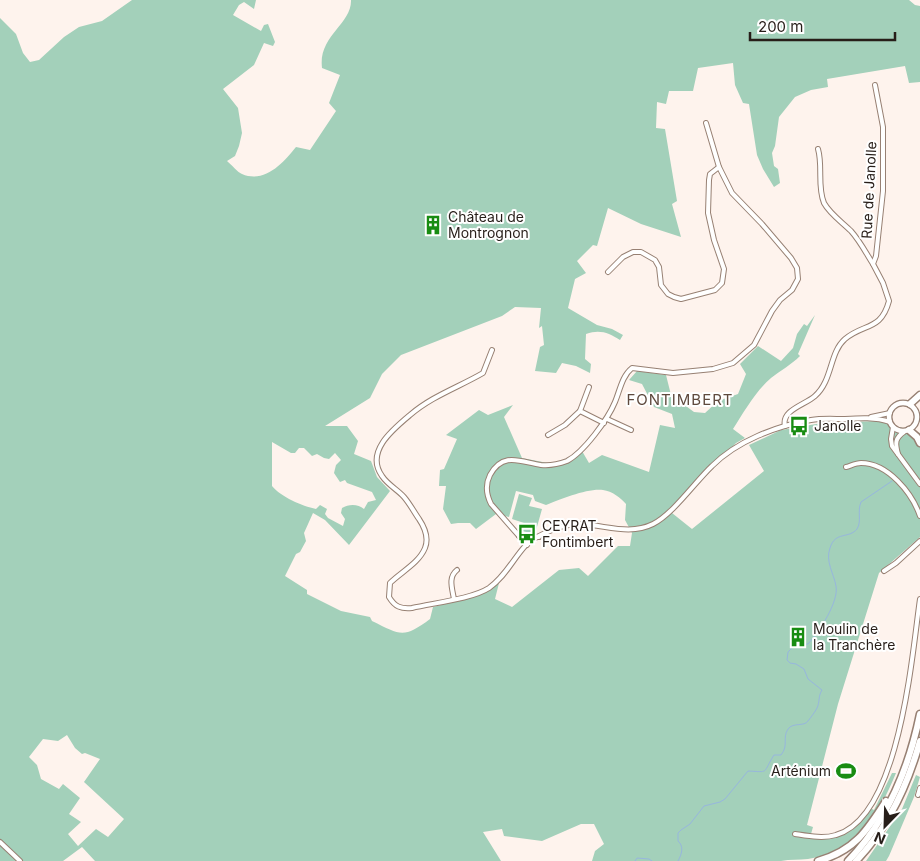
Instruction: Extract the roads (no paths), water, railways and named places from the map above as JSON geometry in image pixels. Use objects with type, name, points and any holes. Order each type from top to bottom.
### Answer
[{"type":"highway","points":[[910,404],[920,396]]},
{"type":"highway","points":[[906,431],[917,437],[920,443]]},
{"type":"highway","points":[[848,861],[880,820],[900,782],[911,752],[920,714]]},
{"type":"highway","points":[[856,861],[888,817],[906,784],[920,741]]},
{"type":"highway","points":[[914,764],[919,760],[920,756]]},
{"type":"highway","points":[[818,861],[843,852],[857,842],[870,826],[894,784],[900,782]]},
{"type":"street","name":"Rue de Janolle","points":[[873,264],[876,256],[883,182],[883,126],[875,84]]},
{"type":"street","points":[[527,544],[491,504],[488,497],[486,489],[492,473],[501,463],[514,459],[542,466],[551,466],[576,455],[606,421],[624,376],[632,368],[673,373],[713,369],[733,363],[754,345],[772,311],[780,300],[796,285],[798,279],[797,268],[791,258],[732,193],[719,167],[706,123]]},
{"type":"street","points":[[785,426],[784,421],[787,414],[808,402],[823,388],[828,379],[835,354],[844,340],[882,318],[889,301],[888,294],[873,264],[852,232],[828,209],[824,202],[818,149]]},
{"type":"street","points":[[608,272],[624,257],[633,252],[641,252],[655,260],[659,268],[662,285],[668,294],[681,299],[715,290],[722,283],[724,269],[714,240],[708,213],[709,180],[710,174],[719,167]]},
{"type":"street","points":[[492,350],[483,373],[449,389],[410,415],[386,438],[376,455],[376,464],[382,478],[404,497],[424,527],[426,535],[425,547],[421,554],[390,583],[390,597],[398,606],[404,609],[477,594],[499,580],[527,544],[561,527],[587,524],[625,530],[642,528],[652,524],[666,514],[702,476],[728,453],[752,439],[785,426],[812,420],[864,418],[890,422]]},
{"type":"street","points":[[548,434],[565,425],[580,411],[589,387]]},
{"type":"street","points":[[899,456],[896,442],[897,437],[918,425],[919,415],[910,404],[897,404],[890,413],[890,422],[893,427],[891,439],[892,446],[899,456],[920,484]]},
{"type":"street","points":[[580,411],[631,430]]},
{"type":"street","points":[[864,418],[890,413]]},
{"type":"street","points":[[893,427],[906,431]]},
{"type":"street","points":[[846,467],[860,463],[872,464],[893,476],[910,496],[920,516]]},
{"type":"street","points":[[519,536],[539,537]]},
{"type":"street","points":[[884,571],[896,563],[920,541]]},
{"type":"street","points":[[454,599],[451,577],[457,570]]},
{"type":"street","points":[[795,834],[821,837],[837,835],[857,823],[878,792],[893,756],[905,704],[920,599]]},
{"type":"street","points":[[918,796],[920,788]]},
{"type":"street","points":[[0,842],[20,861]]},
{"type":"waterway","points":[[678,861],[682,850],[678,841],[678,833],[690,824],[704,806],[725,799],[748,771],[765,771],[774,755],[781,755],[788,729],[806,723],[816,710],[822,690],[808,679],[804,669],[787,660],[788,652],[794,646],[808,644],[822,625],[831,608],[836,593],[829,558],[832,543],[835,539],[850,534],[857,529],[861,502],[892,481]]},
{"type":"waterway","points":[[635,861],[637,858],[652,861]]},
{"type":"place","name":"Château de Montrognon","points":[[433,225]]},
{"type":"place","name":"Janolle","points":[[799,426]]},
{"type":"place","name":"CEYRAT Fontimbert","points":[[527,534]]},
{"type":"place","name":"Moulin de la Tranchère","points":[[798,637]]},
{"type":"place","name":"Arténium","points":[[846,771]]},
{"type":"district","name":"FONTIMBERT","points":[[680,400]]}]
